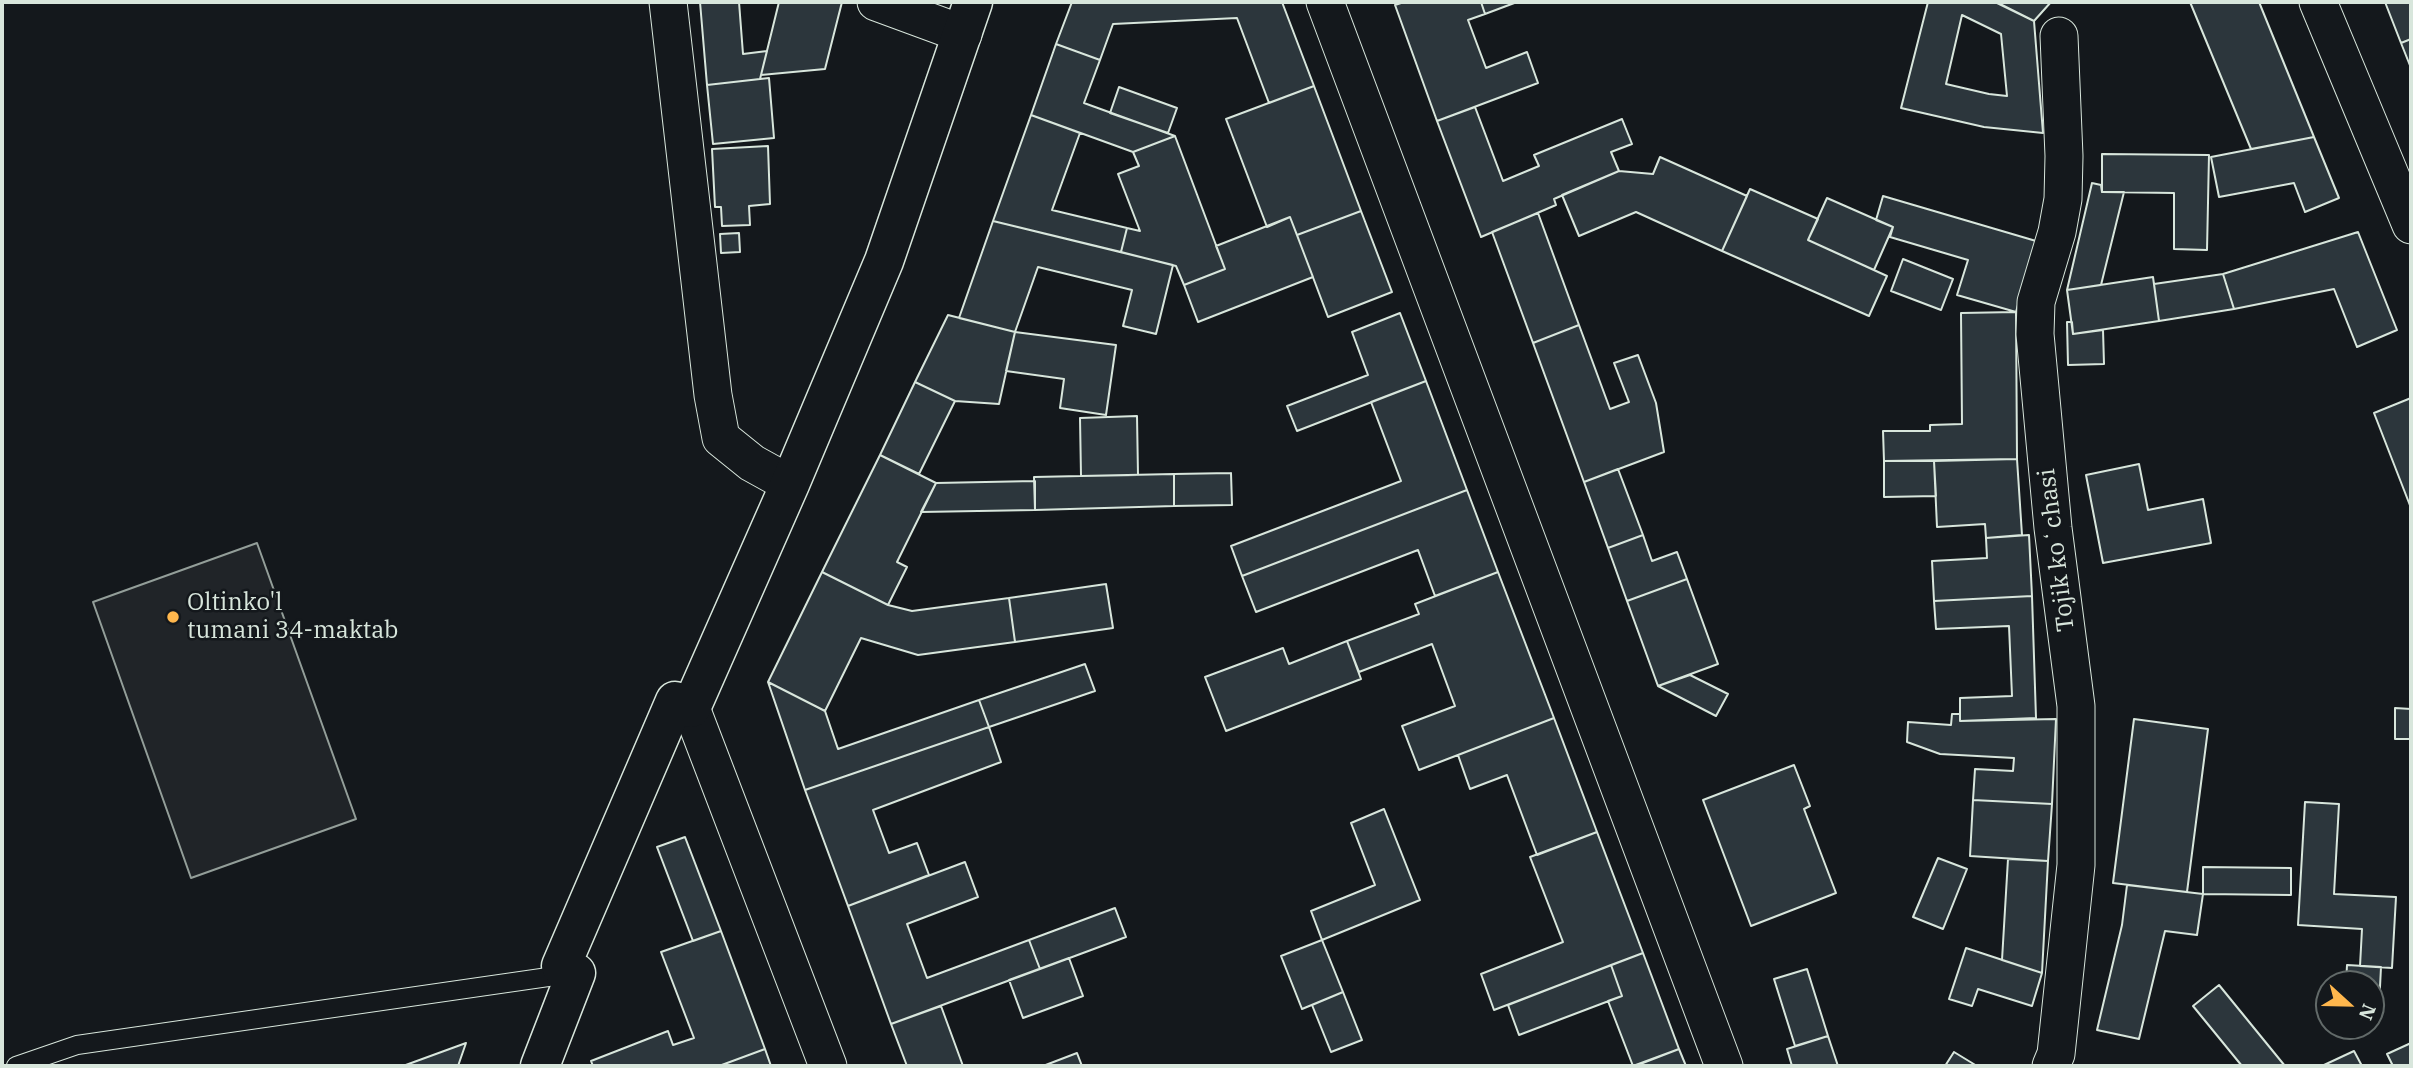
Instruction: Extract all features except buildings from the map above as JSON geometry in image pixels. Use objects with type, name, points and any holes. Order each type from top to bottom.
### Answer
[{"type":"street","points":[[668,2],[713,395],[721,438],[752,463],[790,484]]},
{"type":"street","points":[[828,1066],[691,708],[884,261],[968,18],[876,2]]},
{"type":"street","points":[[1325,2],[1724,1066]]},
{"type":"street","points":[[2318,2],[2411,225]]},
{"type":"street","name":"Tojik koʻchasi","points":[[2052,1066],[2076,852],[2076,706],[2053,528],[2035,334],[2036,302],[2057,232],[2063,199],[2059,36]]},
{"type":"street","points":[[540,1066],[576,973],[561,966],[675,701],[691,708]]},
{"type":"lane","points":[[16,1066],[77,1045],[576,973]]},
{"type":"shaded area","points":[[257,543],[356,819],[191,878],[93,602]]},
{"type":"place","name":"Oltinko'l tumani 34-maktab","points":[[173,617]]}]
